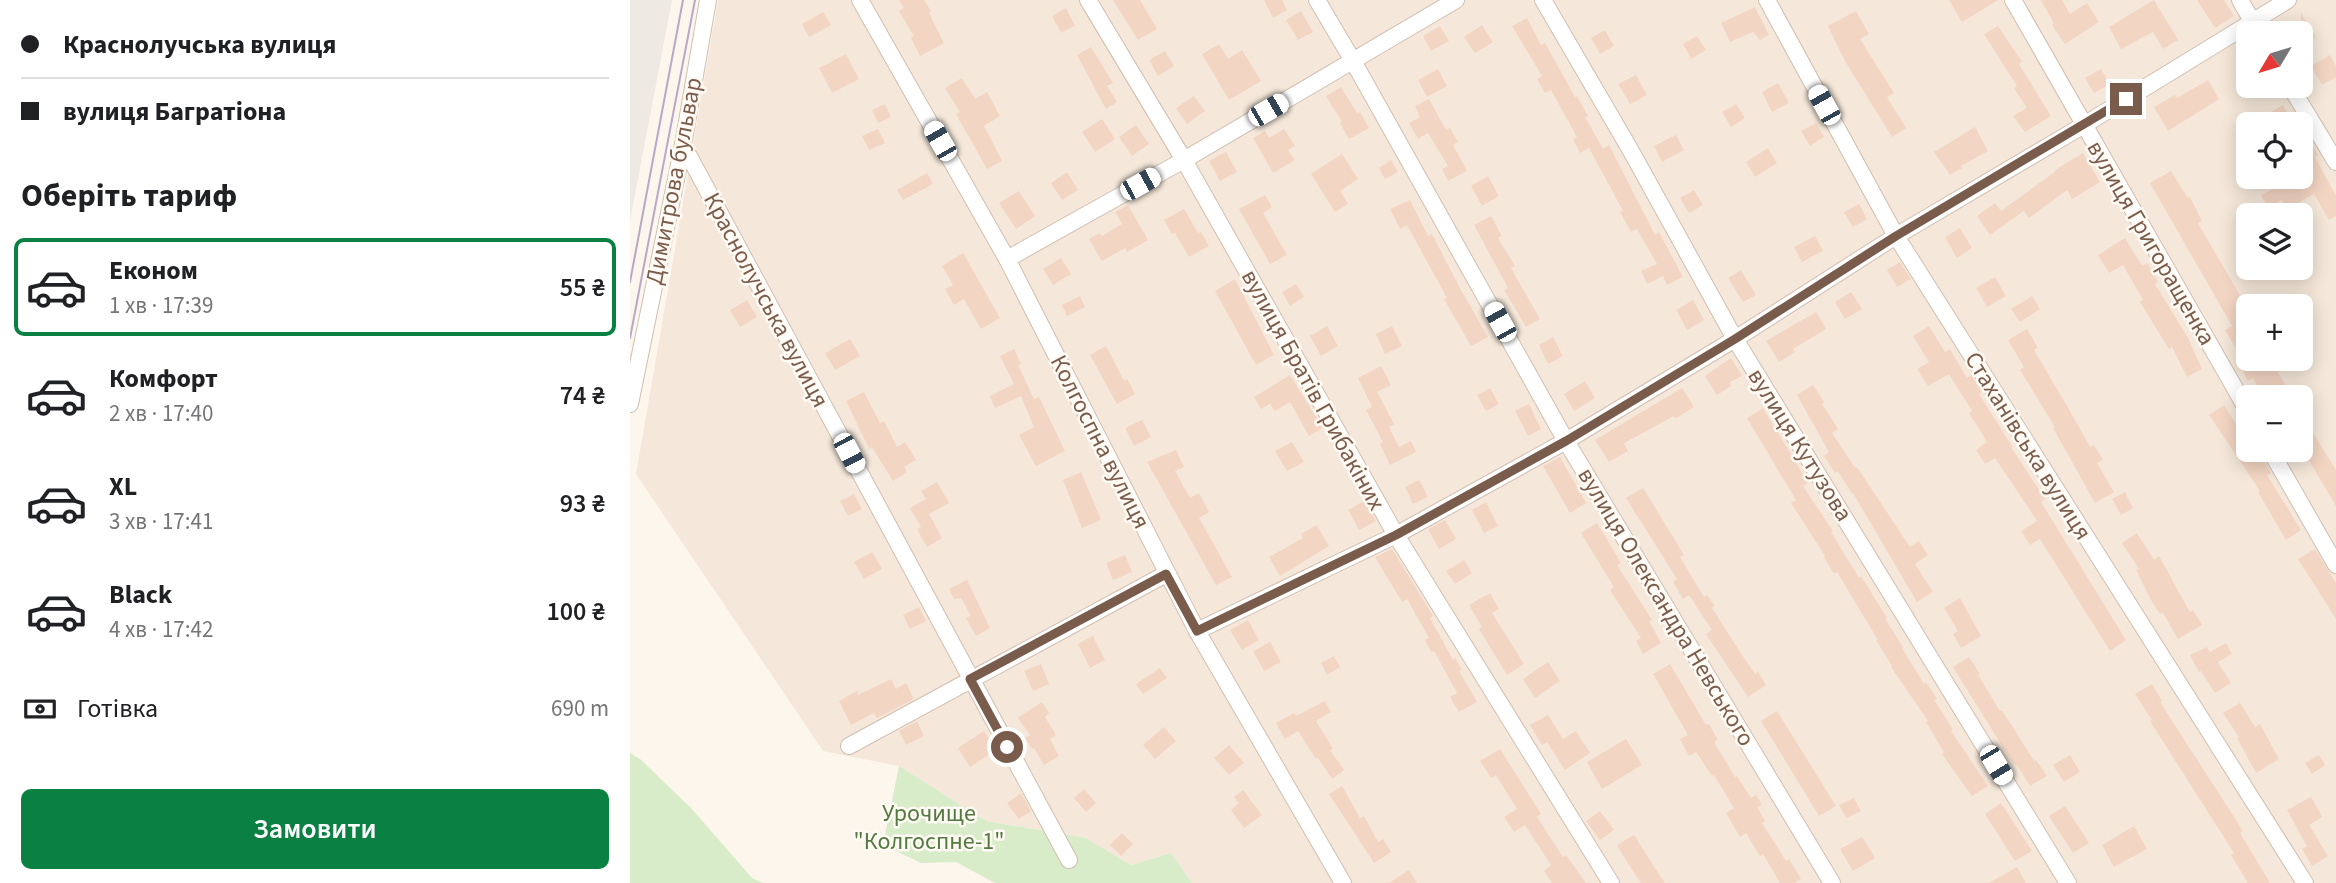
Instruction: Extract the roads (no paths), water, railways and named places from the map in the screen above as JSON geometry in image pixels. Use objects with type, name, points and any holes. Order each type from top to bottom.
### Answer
[{"type":"street","name":"Димитрова бульвар","points":[[630,404],[708,0]]},
{"type":"street","name":"Колгоспна вулиця","points":[[860,0],[1007,259],[1197,631],[1343,883]]},
{"type":"street","name":"вулиця Братів Грибакіних","points":[[1088,0],[1184,160],[1396,535],[1611,883]]},
{"type":"street","name":"вулиця Олександра Невського","points":[[1317,0],[1566,441],[1832,883]]},
{"type":"street","points":[[1007,259],[1184,160],[1456,0]]},
{"type":"street","name":"вулиця Кутузова","points":[[1543,0],[1631,151],[1735,339],[2068,883]]},
{"type":"street","name":"Стаханівська вулиця","points":[[1766,0],[1896,236],[2305,883]]},
{"type":"street","name":"вулиця Григоращенка","points":[[2013,0],[2236,390]]},
{"type":"street","points":[[2240,0],[2252,21]]},
{"type":"street","points":[[2262,21],[2288,0]]},
{"type":"street","points":[[1197,631],[1396,535],[1566,441],[1735,339],[1896,236],[2236,38]]},
{"type":"street","points":[[2297,98],[2336,162]]},
{"type":"street","name":"Краснолучська вулиця","points":[[682,145],[1069,860]]},
{"type":"street","points":[[2277,462],[2336,565]]},
{"type":"street","points":[[849,746],[1166,574]]},
{"type":"tram line","points":[[630,282],[683,0]]},
{"type":"tram line","points":[[630,338],[695,0]]},
{"type":"park label","name":"Урочище \"Колгоспне-1\"","points":[[929,827]]}]
